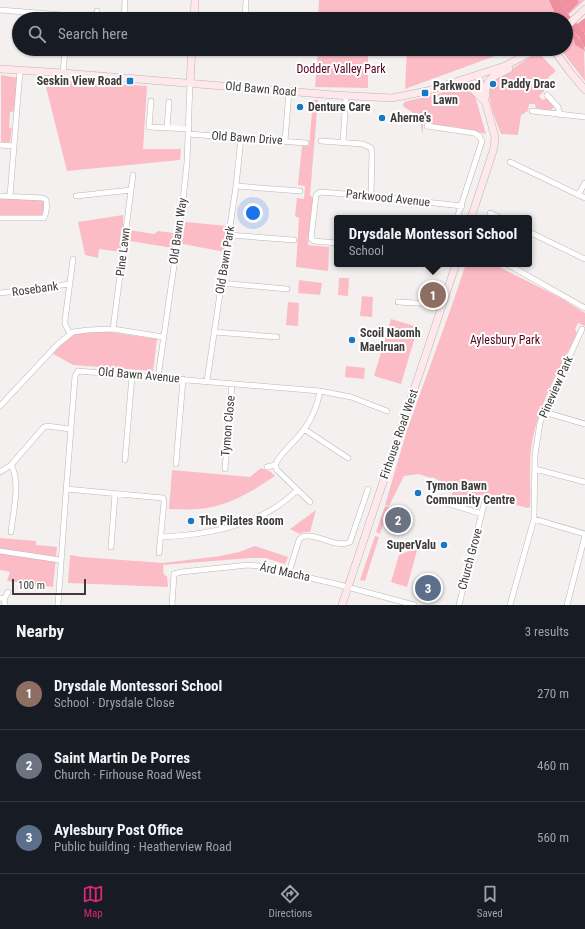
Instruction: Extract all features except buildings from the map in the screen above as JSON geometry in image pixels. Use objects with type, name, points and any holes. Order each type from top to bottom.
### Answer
[{"type":"main road","points":[[194,12],[195,0]]},
{"type":"main road","points":[[573,21],[585,9]]},
{"type":"main road","points":[[190,84],[192,56]]},
{"type":"main road","name":"Old Bawn Road","points":[[0,69],[346,96],[392,98],[407,96],[455,83],[505,66],[524,56]]},
{"type":"main road","points":[[486,105],[486,89],[490,80],[521,63],[529,56]]},
{"type":"main road","points":[[558,56],[585,90]]},
{"type":"main road","points":[[472,215],[494,148],[495,137],[478,75]]},
{"type":"main road","points":[[455,83],[470,87],[478,93],[486,105]]},
{"type":"main road","name":"Firhouse Road West","points":[[342,605],[455,267]]},
{"type":"street","points":[[124,12],[125,0]]},
{"type":"street","points":[[245,12],[246,0]]},
{"type":"street","points":[[0,10],[25,12]]},
{"type":"street","points":[[63,73],[64,56]]},
{"type":"street","points":[[10,196],[20,71]]},
{"type":"street","name":"Old Bawn Way","points":[[158,377],[182,210],[189,132],[190,84]]},
{"type":"street","points":[[285,141],[289,91]]},
{"type":"street","points":[[547,94],[558,107],[560,114]]},
{"type":"street","points":[[343,142],[346,96]]},
{"type":"street","name":"Old Bawn Drive","points":[[151,101],[149,127],[240,138],[306,142]]},
{"type":"street","points":[[167,128],[169,102]]},
{"type":"street","points":[[532,110],[585,117]]},
{"type":"street","points":[[427,126],[474,133],[479,136],[482,141],[458,215]]},
{"type":"street","name":"Old Bawn Park","points":[[207,381],[236,186],[240,138]]},
{"type":"street","points":[[321,141],[363,144],[370,148],[372,152],[371,196]]},
{"type":"street","points":[[0,145],[14,146]]},
{"type":"street","points":[[510,162],[585,198]]},
{"type":"street","name":"Pine Lawn","points":[[113,329],[133,175]]},
{"type":"street","points":[[578,195],[585,182]]},
{"type":"street","points":[[236,186],[300,191]]},
{"type":"street","points":[[76,196],[132,190]]},
{"type":"street","name":"Parkwood Avenue","points":[[334,243],[314,242],[311,238],[316,195],[320,192],[462,206]]},
{"type":"street","points":[[0,196],[43,198],[46,200],[46,215],[44,218],[0,218]]},
{"type":"street","points":[[490,213],[494,215]]},
{"type":"street","points":[[532,233],[585,259]]},
{"type":"street","points":[[229,235],[294,240]]},
{"type":"street","points":[[70,334],[65,324],[65,320],[73,259]]},
{"type":"street","points":[[512,267],[585,308]]},
{"type":"street","points":[[221,283],[287,289]]},
{"type":"street","name":"Rosebank","points":[[0,293],[70,284]]},
{"type":"street","points":[[398,302],[435,304],[442,306]]},
{"type":"street","points":[[0,405],[58,344],[70,334],[88,330],[113,329],[163,337]]},
{"type":"street","name":"Pineview Park","points":[[510,605],[534,519],[535,456],[540,423],[582,329]]},
{"type":"street","points":[[214,332],[277,338]]},
{"type":"street","name":"Old Bawn Avenue","points":[[58,605],[70,429],[75,376],[78,371],[320,391],[350,397],[387,411]]},
{"type":"street","points":[[125,460],[132,376]]},
{"type":"street","points":[[176,464],[183,379]]},
{"type":"street","name":"Tymon Close","points":[[225,469],[232,384]]},
{"type":"street","points":[[310,502],[277,470],[275,465],[277,460],[304,429],[317,405],[320,391]]},
{"type":"street","points":[[544,412],[585,424]]},
{"type":"street","points":[[0,472],[10,465],[44,427],[48,426],[70,429]]},
{"type":"street","points":[[304,429],[348,458]]},
{"type":"street","points":[[10,465],[14,471],[16,482],[11,532]]},
{"type":"street","points":[[267,467],[275,465]]},
{"type":"street","points":[[535,469],[585,482]]},
{"type":"street","points":[[66,489],[163,498],[164,502],[159,553]]},
{"type":"street","points":[[289,572],[299,540],[302,537],[310,536],[343,544],[350,542],[368,489]]},
{"type":"street","points":[[161,537],[187,536],[238,524],[264,513],[291,496],[297,490]]},
{"type":"street","points":[[111,547],[115,494]]},
{"type":"street","name":"Church Grove","points":[[443,502],[482,514]]},
{"type":"street","name":"Church Grove","points":[[459,605],[484,504]]},
{"type":"street","points":[[534,519],[585,535],[567,605]]},
{"type":"street","points":[[0,551],[60,560]]},
{"type":"street","name":"Árd Macha","points":[[172,605],[174,574],[248,565],[289,572],[414,605]]},
{"type":"street","points":[[3,601],[8,592]]},
{"type":"green space","points":[[319,0],[585,0],[572,12],[318,12]]},
{"type":"green space","points":[[573,40],[575,45],[584,50],[585,81],[565,56],[573,56]]},
{"type":"green space","name":"Dodder Valley Park","points":[[317,56],[368,56],[368,88],[315,87]]},
{"type":"green space","name":"Dodder Valley Park","points":[[407,56],[495,56],[405,89]]},
{"type":"green space","points":[[532,56],[542,56],[556,71],[547,79],[544,91],[539,96],[542,100],[547,98],[554,107],[550,111],[536,108],[535,104],[529,104],[528,111],[521,115],[518,135],[501,134],[490,103],[489,84]]},
{"type":"green space","points":[[1,75],[19,78],[17,111],[10,112],[9,127],[12,129],[10,142],[1,142]]},
{"type":"green space","points":[[44,79],[147,86],[143,149],[181,149],[180,160],[67,171]]},
{"type":"green space","points":[[460,88],[469,89],[475,96],[486,134],[455,127],[433,125],[432,122],[423,123],[422,132],[420,118],[403,106],[404,102]]},
{"type":"green space","points":[[313,100],[318,100],[310,195],[313,198],[308,245],[329,247],[328,271],[296,267],[299,218],[295,216],[297,198],[304,199],[305,186],[298,185],[302,146],[309,146]]},
{"type":"green space","points":[[0,196],[46,200],[44,218],[0,218]]},
{"type":"green space","points":[[123,215],[123,229],[154,234],[158,231],[173,233],[186,222],[227,226],[225,252],[183,244],[173,248],[130,241],[121,252],[99,249],[98,258],[85,255],[78,222]]},
{"type":"green space","name":"Aylesbury Park","points":[[465,267],[499,267],[561,298],[585,313],[585,326],[578,323],[575,329],[577,333],[546,397],[533,437],[531,446],[530,507],[527,508],[479,496],[475,506],[451,497],[454,488],[432,477],[418,474],[404,476],[389,506],[385,505],[407,430]]},
{"type":"green space","points":[[339,278],[349,278],[348,296],[338,295]]},
{"type":"green space","points":[[299,280],[322,283],[320,295],[298,293]]},
{"type":"green space","points":[[362,296],[373,297],[372,317],[360,316]]},
{"type":"green space","points":[[288,302],[299,303],[298,326],[286,325]]},
{"type":"green space","points":[[391,319],[418,327],[401,384],[374,376]]},
{"type":"green space","points":[[102,331],[157,339],[153,371],[73,365],[52,353],[73,334]]},
{"type":"green space","points":[[346,366],[365,368],[364,379],[345,377]]},
{"type":"green space","points":[[261,468],[271,472],[275,476],[238,498],[218,506],[207,508],[169,509],[172,470],[250,477]]},
{"type":"green space","points":[[385,506],[389,507],[380,534],[376,532]]},
{"type":"green space","points":[[316,510],[310,532],[300,534],[290,529]]},
{"type":"green space","points":[[375,536],[379,537],[365,581],[360,580]]},
{"type":"green space","points":[[0,538],[36,541],[36,545],[57,547],[53,587],[7,581],[10,572],[0,570]]},
{"type":"green space","points":[[255,546],[288,557],[285,564],[265,558],[250,558],[163,565],[164,575],[167,576],[168,587],[68,583],[70,555],[163,563],[220,556],[239,552]]},
{"type":"green space","points":[[418,547],[407,587],[391,582],[399,555]]},
{"type":"shaded area","points":[[549,0],[560,0],[566,12],[554,11]]},
{"type":"shaded area","points":[[560,0],[577,0],[579,2],[570,12],[566,12]]},
{"type":"shaded area","points":[[585,18],[585,35],[583,30],[577,24]]},
{"type":"shaded area","points":[[573,19],[583,30],[585,35],[585,48],[579,37],[573,31]]},
{"type":"shaded area","points":[[573,30],[579,37],[585,49],[585,53],[584,50],[575,45]]},
{"type":"place","name":"Seskin View Road","points":[[130,81]]},
{"type":"place","name":"Paddy Drac","points":[[493,84]]},
{"type":"place","name":"Parkwood Lawn","points":[[425,93]]},
{"type":"place","name":"Denture Care","points":[[300,107]]},
{"type":"place","name":"Aherne's","points":[[382,118]]},
{"type":"place","name":"Drysdale Montessori School","points":[[433,295]]},
{"type":"place","name":"Scoil Naomh Maelruan","points":[[352,340]]},
{"type":"place","name":"Tymon Bawn Community Centre","points":[[418,493]]},
{"type":"place","name":"Saint Martin De Porres","points":[[398,520]]},
{"type":"place","name":"The Pilates Room","points":[[191,521]]},
{"type":"place","name":"SuperValu","points":[[444,545]]},
{"type":"place","name":"Aylesbury Post Office","points":[[428,588]]}]
